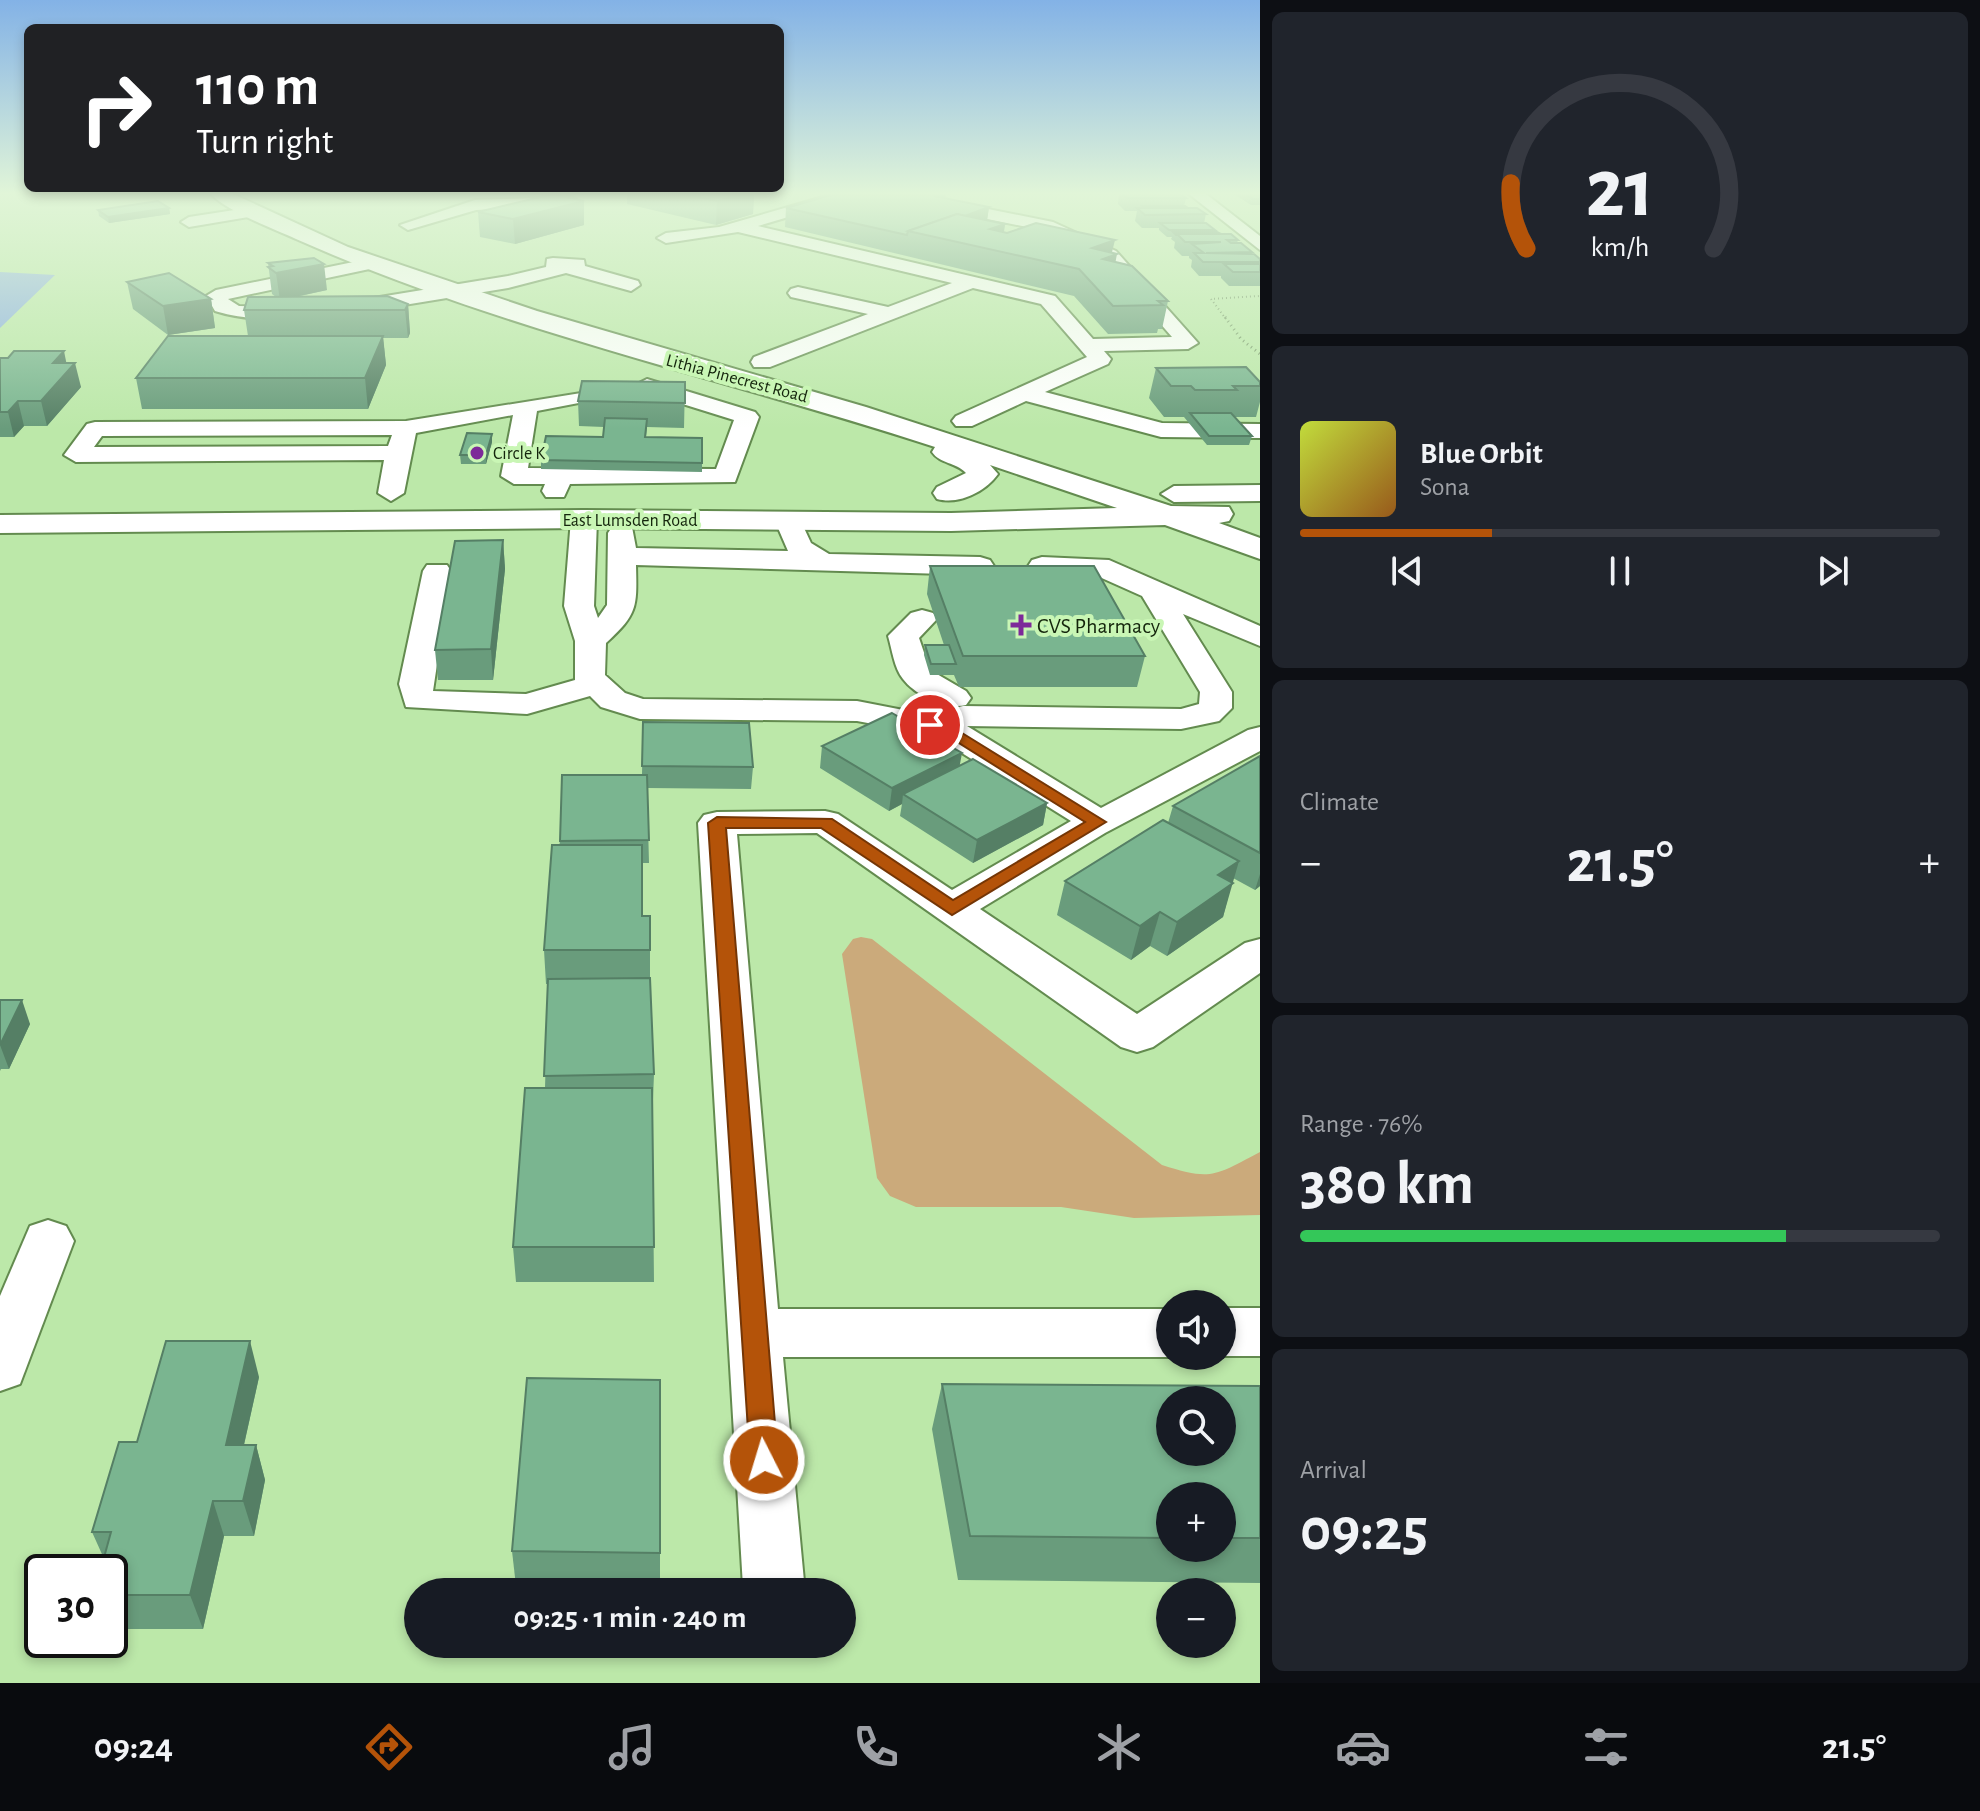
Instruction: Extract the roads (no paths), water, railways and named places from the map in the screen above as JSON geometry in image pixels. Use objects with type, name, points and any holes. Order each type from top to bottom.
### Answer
[{"type":"main road","name":"Lithia Pinecrest Road","points":[[398,273],[616,345],[833,405],[1102,495],[1172,505]]},
{"type":"main road","name":"Lithia Pinecrest Road","points":[[429,273],[601,325],[762,362],[964,421],[1172,505],[1260,549]]},
{"type":"main road","points":[[833,405],[830,411],[834,416],[932,447],[981,467],[983,474],[980,480],[948,493]]},
{"type":"main road","name":"East Lumsden Road","points":[[0,501],[494,492],[558,484],[760,492]]},
{"type":"main road","points":[[198,521],[281,505],[474,502],[492,498],[494,492]]},
{"type":"main road","points":[[838,492],[1102,495]]},
{"type":"main road","name":"East Lumsden Road","points":[[0,524],[584,519],[1082,520],[1172,505],[1218,514]]},
{"type":"main road","points":[[1218,514],[1260,531]]},
{"type":"main road","points":[[1082,520],[1185,533],[1260,549]]},
{"type":"street","points":[[328,273],[216,296],[222,307],[238,312],[318,311],[475,288],[543,273]]},
{"type":"street","points":[[592,273],[631,285]]},
{"type":"street","points":[[931,273],[1048,300],[1100,359],[964,421]]},
{"type":"street","points":[[1088,345],[1188,343],[1126,273]]},
{"type":"street","points":[[762,362],[971,282]]},
{"type":"street","points":[[798,293],[888,313]]},
{"type":"street","points":[[398,453],[76,455],[95,429],[406,428],[647,386],[715,371]]},
{"type":"street","points":[[526,406],[514,476],[558,484],[726,477],[747,417],[647,386]]},
{"type":"street","points":[[1026,394],[1161,430],[1260,431]]},
{"type":"street","points":[[391,493],[406,428]]},
{"type":"street","points":[[521,438],[552,439]]},
{"type":"street","points":[[707,442],[738,443]]},
{"type":"street","name":"East Lumsden Road","points":[[1172,505],[1260,493]]},
{"type":"street","name":"East Lumsden Road","points":[[1218,514],[1260,514]]},
{"type":"street","points":[[584,519],[579,606],[591,641],[589,669],[594,685],[624,705],[656,711],[825,710],[947,694],[1181,719],[1207,714],[1215,708],[1216,692],[1154,591]]},
{"type":"street","points":[[591,641],[618,616],[622,605],[622,519]]},
{"type":"street","points":[[788,521],[797,548],[813,560]]},
{"type":"street","points":[[623,556],[813,560],[849,566],[1099,566],[1260,637]]},
{"type":"street","points":[[902,566],[947,694]]},
{"type":"street","points":[[437,571],[415,684],[418,700],[527,704],[594,685]]},
{"type":"street","points":[[922,619],[903,636],[916,675],[947,694],[1097,822]]},
{"type":"street","points":[[952,908],[1097,822],[1260,737]]},
{"type":"street","points":[[774,1578],[753,1333],[717,823],[825,822],[1137,1036],[1260,953]]},
{"type":"street","points":[[0,1366],[48,1241]]},
{"type":"street","points":[[1236,1332],[1260,1332]]},
{"type":"street","points":[[753,1333],[1156,1333]]},
{"type":"water","points":[[0,273],[55,275],[0,328]]},
{"type":"place","name":"Circle K","points":[[477,453]]},
{"type":"place","name":"CVS Pharmacy","points":[[1021,625]]}]
